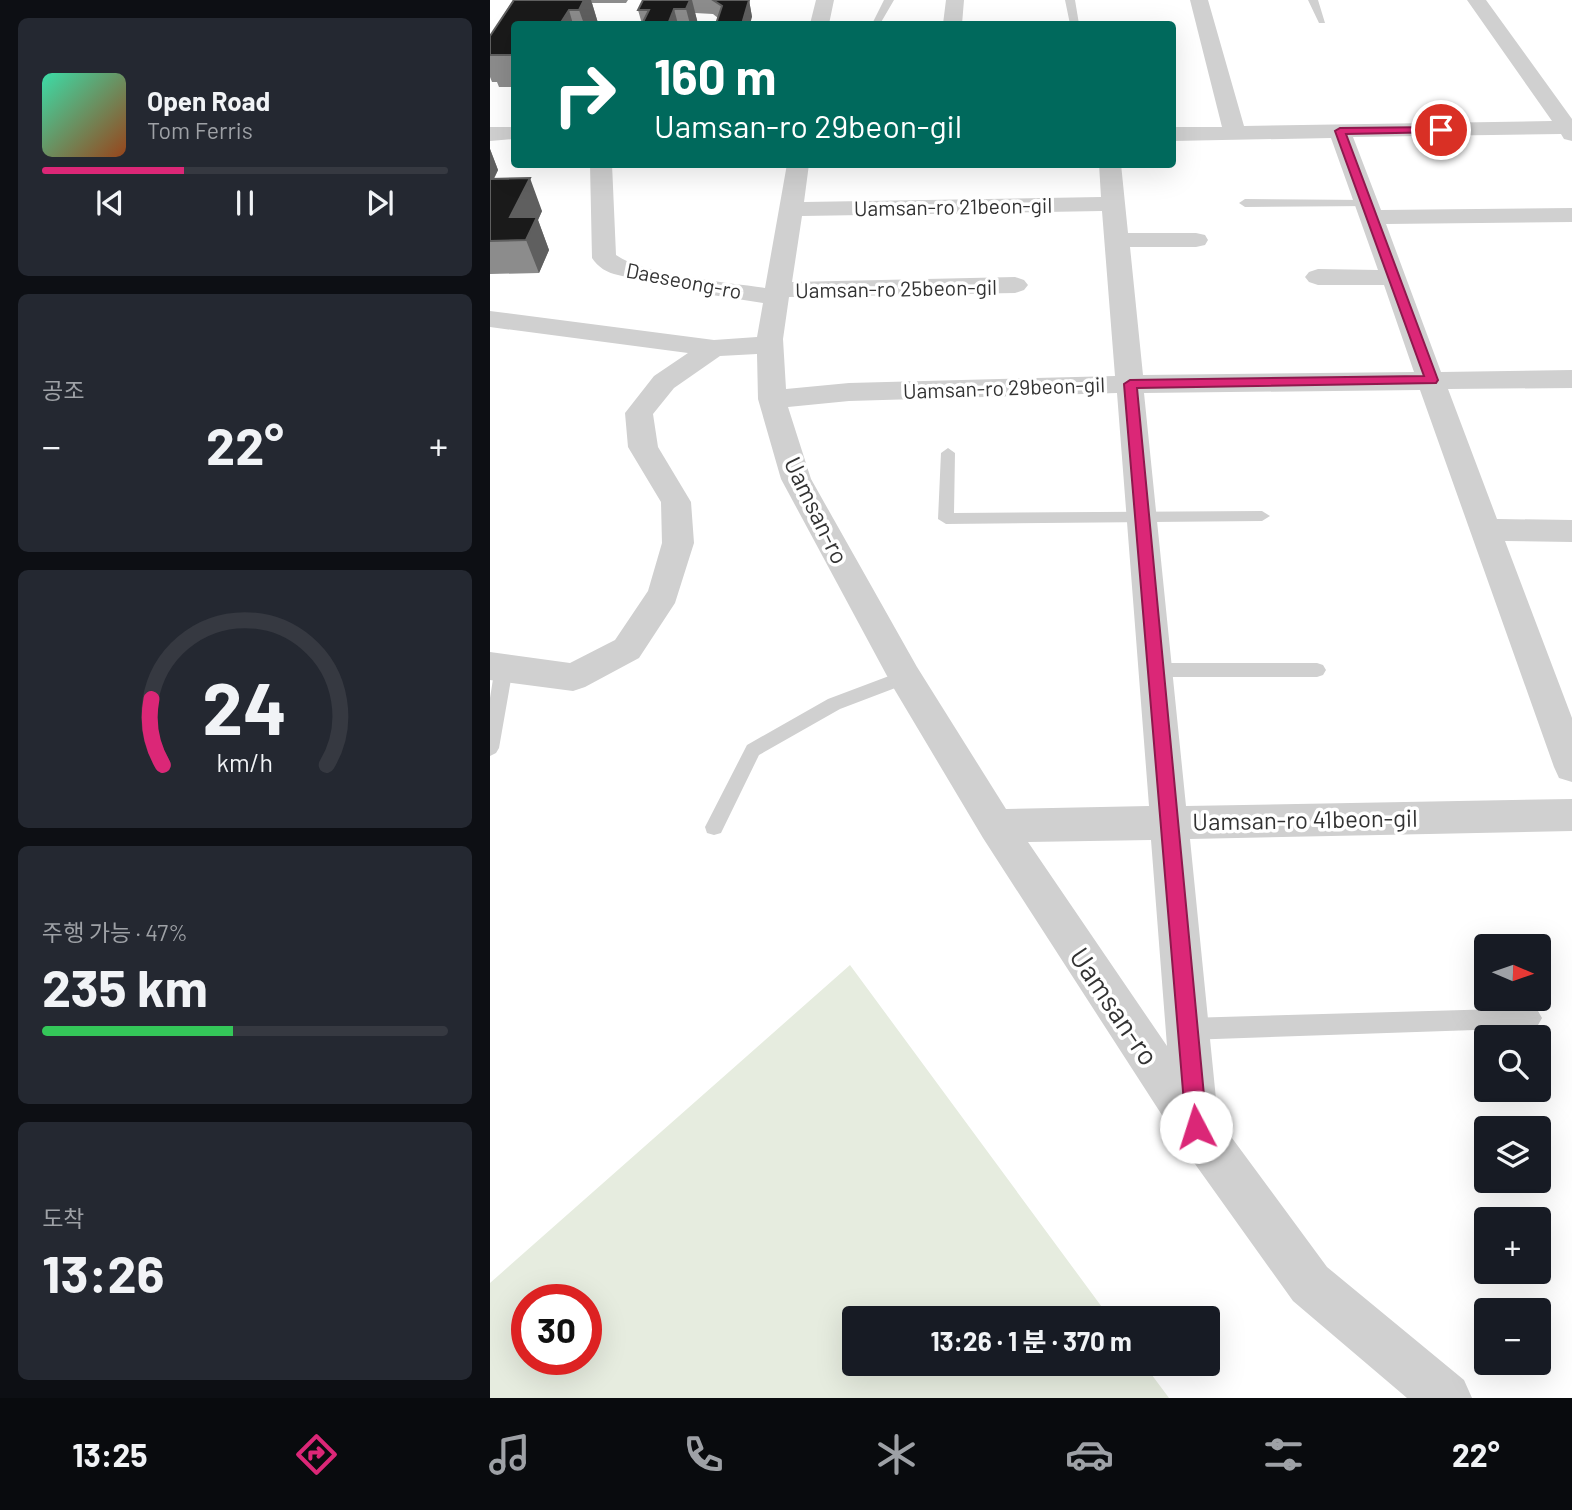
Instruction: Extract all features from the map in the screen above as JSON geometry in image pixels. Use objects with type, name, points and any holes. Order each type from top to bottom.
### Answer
[{"type":"street","points":[[821,21],[825,0]]},
{"type":"street","points":[[953,21],[955,0]]},
{"type":"street","points":[[1199,0],[1236,133]]},
{"type":"street","points":[[1476,0],[1570,129]]},
{"type":"street","points":[[1176,134],[1570,129]]},
{"type":"street","points":[[1340,131],[1572,767]]},
{"type":"street","points":[[490,134],[511,133]]},
{"type":"street","name":"Daeseong-ro","points":[[601,168],[604,258],[618,268],[680,282],[777,294]]},
{"type":"street","name":"Uamsan-ro","points":[[797,168],[771,345],[772,399],[796,479],[905,677],[996,826],[1196,1127],[1310,1284],[1446,1398]]},
{"type":"street","points":[[1110,168],[1196,1127]]},
{"type":"street","name":"Uamsan-ro 21beon-gil","points":[[792,209],[1114,204]]},
{"type":"street","points":[[1369,210],[1572,215]]},
{"type":"street","points":[[1118,240],[1196,240]]},
{"type":"street","points":[[1318,277],[1394,278]]},
{"type":"street","name":"Uamsan-ro 25beon-gil","points":[[777,294],[1015,285]]},
{"type":"street","points":[[490,319],[714,348],[771,345]]},
{"type":"street","points":[[495,669],[573,677],[627,649],[663,594],[678,543],[676,502],[643,447],[639,413],[664,382],[714,348]]},
{"type":"street","name":"Uamsan-ro 29beon-gil","points":[[772,399],[849,392],[1130,384],[1572,379]]},
{"type":"street","points":[[1485,530],[1572,531]]},
{"type":"street","name":"Uamsan-ro 41beon-gil","points":[[996,826],[1572,815]]},
{"type":"lane","points":[[878,21],[889,0]]},
{"type":"lane","points":[[1070,0],[1074,21]]},
{"type":"lane","points":[[1313,0],[1322,21]]},
{"type":"lane","points":[[1245,203],[1369,210]]},
{"type":"lane","points":[[948,453],[946,519],[1262,516]]},
{"type":"lane","points":[[490,748],[495,669]]},
{"type":"lane","points":[[1155,670],[1317,670]]},
{"type":"lane","points":[[714,827],[753,750],[834,704],[905,677]]},
{"type":"lane","points":[[1188,1029],[1531,1018]]},
{"type":"shaded area","points":[[850,965],[1101,1306],[842,1306],[842,1376],[1153,1376],[1169,1398],[490,1398],[490,1283]]},
{"type":"building","points":[[514,0],[584,0],[579,10],[569,10],[562,21],[511,21],[511,55],[490,55],[490,36]]},
{"type":"building","points":[[643,0],[690,0],[686,9],[674,9],[669,21],[644,21],[649,10],[638,10]]},
{"type":"building","points":[[713,0],[749,0],[743,21],[717,21],[722,6]]},
{"type":"building","points":[[530,178],[510,217],[537,217],[526,240],[490,241],[490,179]]},
{"type":"route","points":[[1196,1127],[1130,384],[1431,380],[1340,131],[1441,130]]}]
